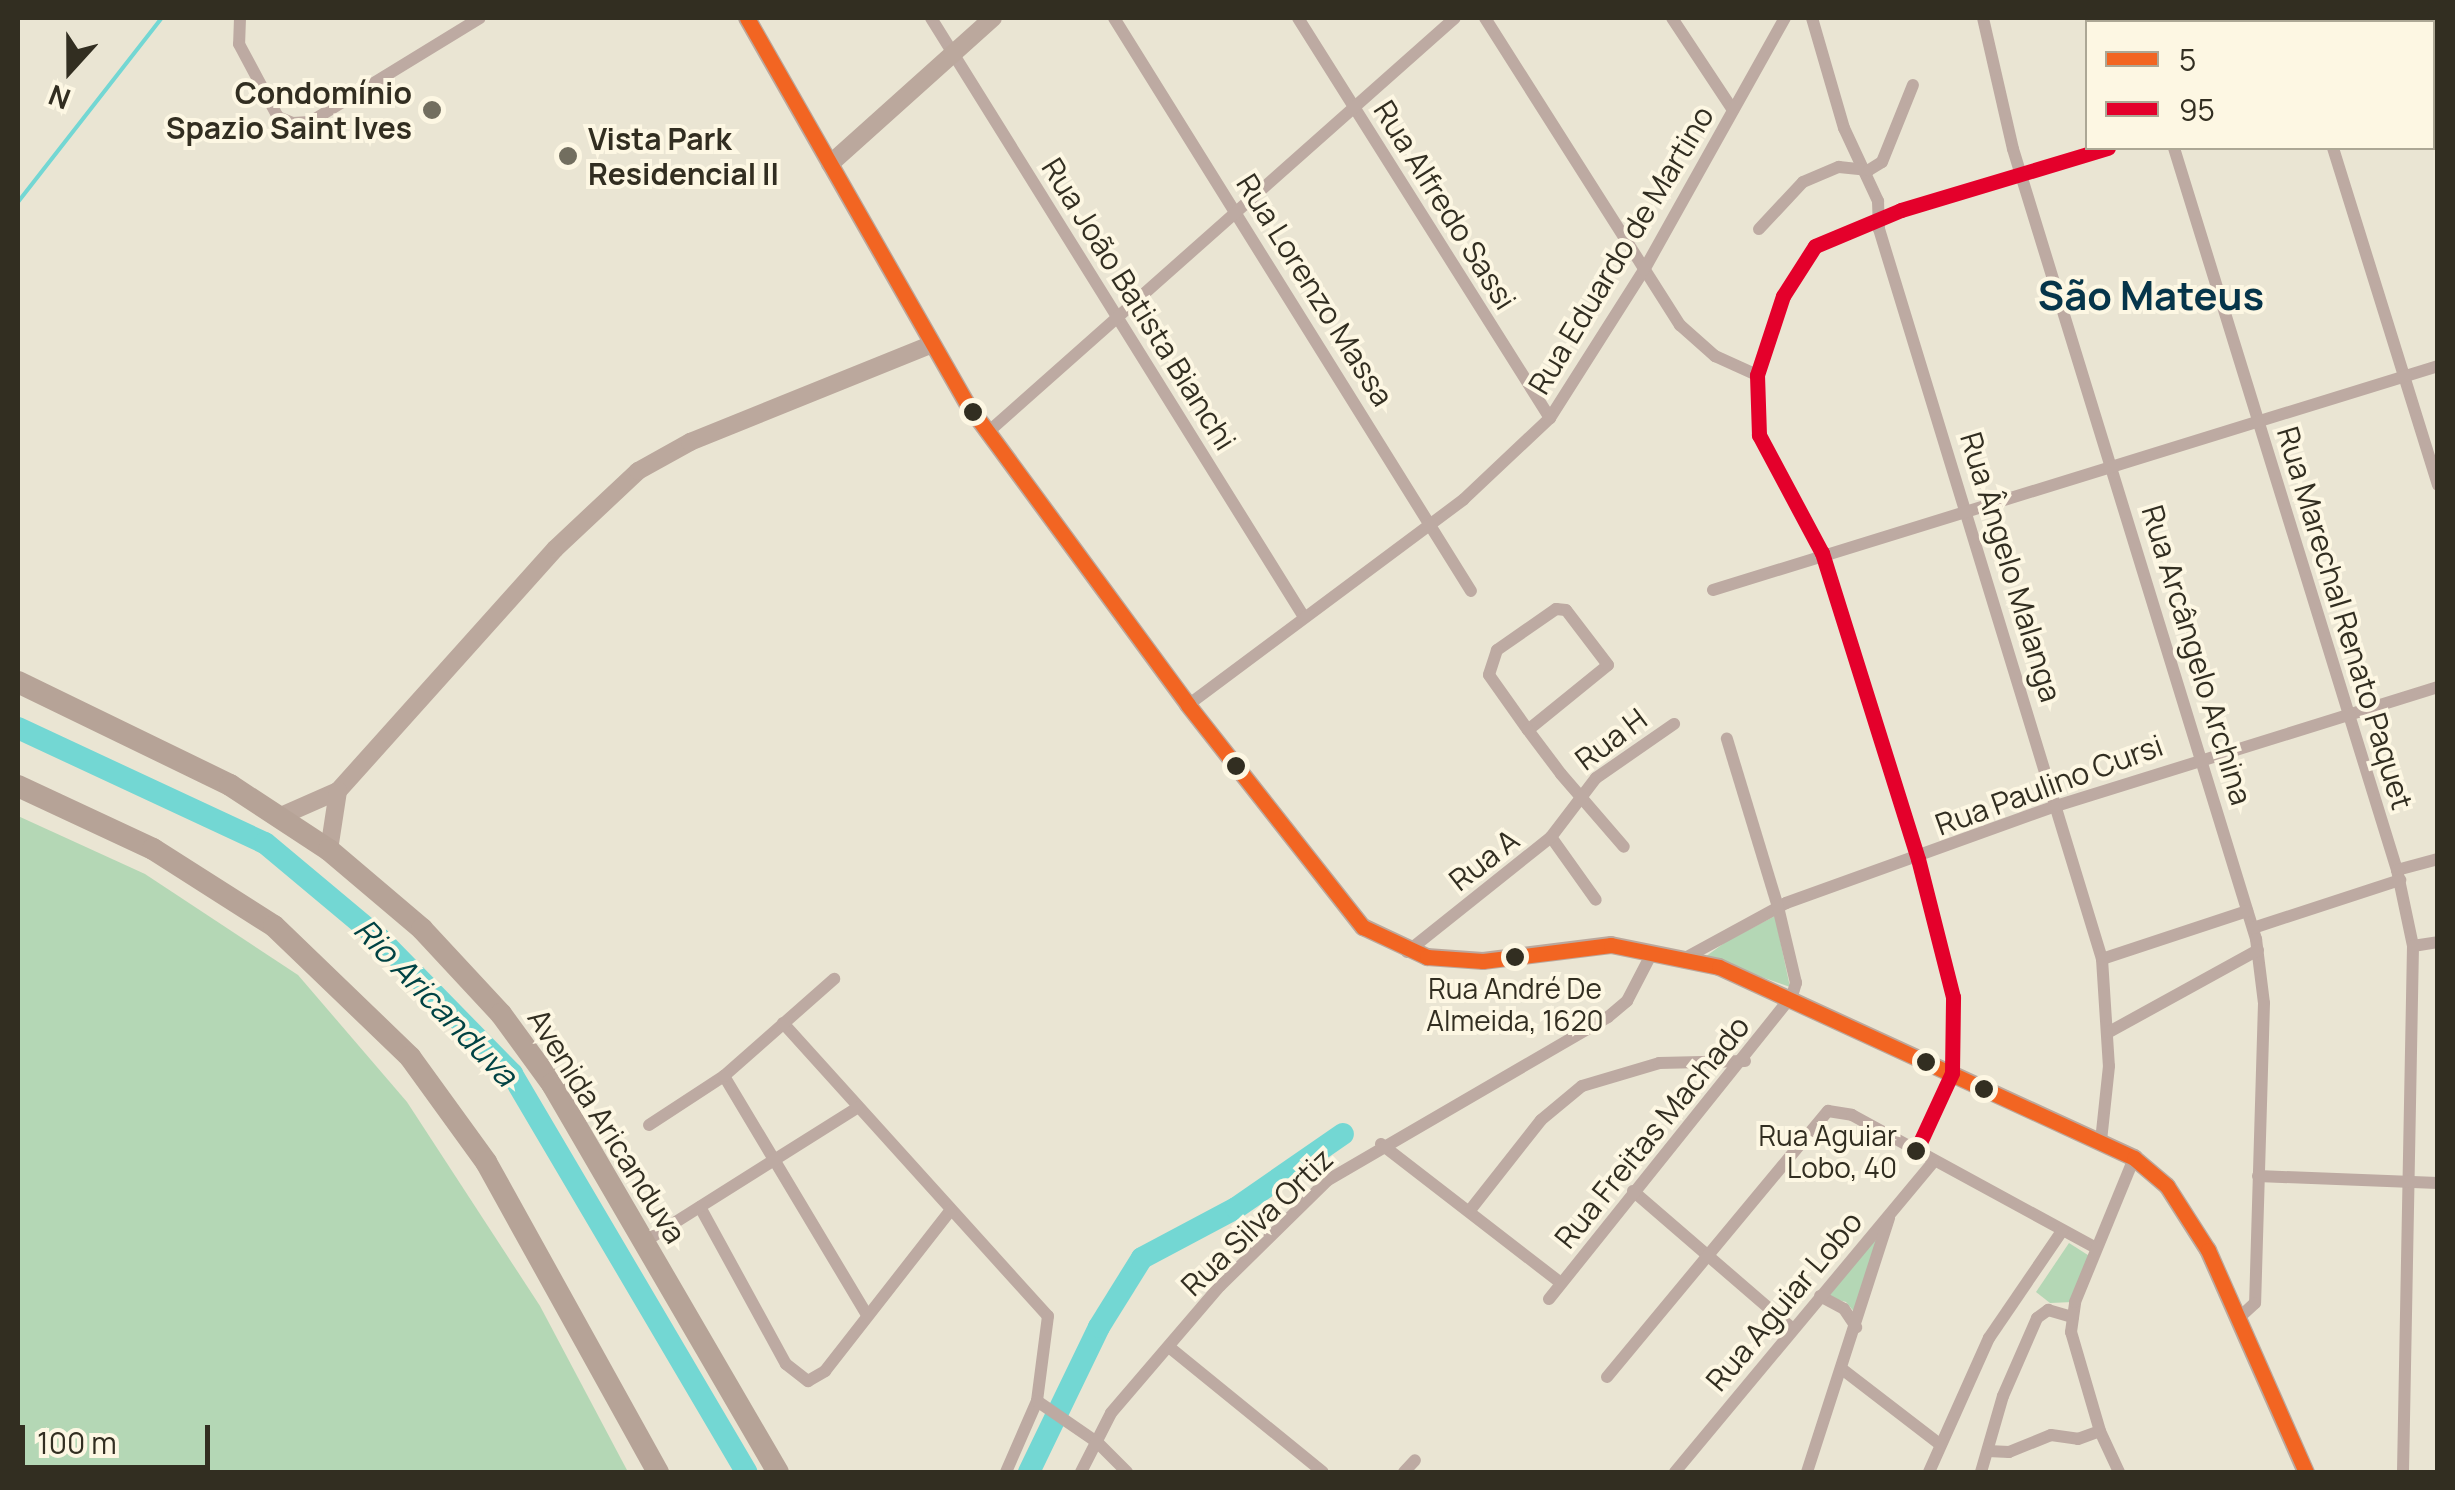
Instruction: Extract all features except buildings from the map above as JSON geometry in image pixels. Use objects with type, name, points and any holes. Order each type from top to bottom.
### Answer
[{"type":"highway","name":"Avenida Aricanduva","points":[[18,682],[165,750],[281,816],[329,850],[422,929],[501,1014],[552,1084],[778,1472]]},
{"type":"highway","points":[[18,786],[153,848],[215,886],[274,926],[382,1028],[486,1162],[658,1472]]},
{"type":"main road","points":[[746,18],[987,433],[1188,705],[1364,927],[1407,952],[1483,961],[1611,945],[1687,958],[1792,996],[2134,1158],[2185,1210],[2240,1316],[2306,1472]]},
{"type":"main road","points":[[830,164],[994,18]]},
{"type":"main road","points":[[281,816],[338,792],[556,549],[638,472],[690,442],[932,344]]},
{"type":"main road","points":[[329,850],[338,792]]},
{"type":"street","points":[[240,18],[239,44],[278,118],[293,123],[310,122],[480,18]]},
{"type":"street","name":"Rua João Batista Bianchi","points":[[931,18],[1304,617]]},
{"type":"street","name":"Rua Lorenzo Massa","points":[[1114,18],[1471,591]]},
{"type":"street","name":"Rua Alfredo Sassi","points":[[1298,18],[1550,418]]},
{"type":"street","points":[[987,433],[1235,209],[1455,18]]},
{"type":"street","points":[[1485,18],[1644,270],[1697,342],[1756,375]]},
{"type":"street","points":[[1672,18],[1733,110]]},
{"type":"street","name":"Rua Eduardo de Martino","points":[[1188,705],[1432,524],[1550,418],[1644,270],[1786,18]]},
{"type":"street","name":"Rua Ângelo Malanga","points":[[1812,18],[1879,217],[2102,959],[2109,1032],[2100,1141]]},
{"type":"street","name":"Rua Arcângelo Archina","points":[[1983,18],[2021,174],[2203,757],[2258,950],[2264,1017],[2255,1304],[2240,1316]]},
{"type":"street","points":[[1759,228],[1802,182],[1838,167],[1862,170],[1885,157],[1913,85]]},
{"type":"street","points":[[1916,1151],[1952,1073],[1953,996],[1918,859],[1822,553],[1759,435],[1756,375],[1803,259],[1832,236],[1879,217],[2101,150]]},
{"type":"street","name":"Rua Marechal Renato Paquet","points":[[2175,150],[2398,875],[2413,946],[2403,1472]]},
{"type":"street","points":[[2334,150],[2438,485]]},
{"type":"street","points":[[1713,590],[2110,463],[2438,366]]},
{"type":"street","points":[[1528,730],[1603,673],[1607,660],[1561,608],[1497,650],[1489,675],[1528,730],[1579,795],[1624,846]]},
{"type":"street","name":"Rua Paulino Cursi","points":[[1687,958],[1778,907],[2056,806],[2203,757],[2438,687]]},
{"type":"street","name":"Rua H","points":[[1579,795],[1674,724]]},
{"type":"street","points":[[1728,738],[1778,907],[1796,983],[1792,996]]},
{"type":"street","name":"Rua A","points":[[1407,952],[1551,837],[1579,795]]},
{"type":"street","points":[[1551,837],[1596,900]]},
{"type":"street","points":[[2253,928],[2438,859]]},
{"type":"street","points":[[2102,959],[2247,911]]},
{"type":"street","points":[[2413,946],[2438,942]]},
{"type":"street","points":[[2109,1032],[2258,950]]},
{"type":"street","name":"Rua Silva Ortiz","points":[[1082,1472],[1111,1413],[1289,1217],[1380,1144],[1608,1017],[1627,1001],[1653,952]]},
{"type":"street","points":[[649,1124],[724,1076],[834,979]]},
{"type":"street","name":"Rua Freitas Machado","points":[[1548,1299],[1633,1191],[1745,1061],[1792,996]]},
{"type":"street","points":[[783,1022],[1048,1316],[1038,1402],[1006,1472]]},
{"type":"street","points":[[1471,1209],[1541,1120],[1582,1086],[1674,1061],[1745,1061]]},
{"type":"street","points":[[724,1076],[866,1313]]},
{"type":"street","points":[[644,1242],[857,1108]]},
{"type":"street","points":[[1608,1376],[1819,1116],[1840,1111],[2096,1248]]},
{"type":"street","points":[[1380,1144],[1471,1209],[1562,1283]]},
{"type":"street","points":[[2120,1472],[2100,1431],[2077,1364],[2073,1317],[2096,1248],[2134,1158]]},
{"type":"street","name":"Rua Aguiar Lobo","points":[[1675,1472],[1933,1162]]},
{"type":"street","points":[[2258,1176],[2438,1183]]},
{"type":"street","points":[[1633,1191],[1794,1329]]},
{"type":"street","points":[[700,1207],[786,1364],[800,1378],[825,1371],[866,1313],[951,1210]]},
{"type":"street","points":[[1808,1472],[1891,1212]]},
{"type":"street","points":[[1929,1472],[1938,1444],[1989,1338],[2062,1232]]},
{"type":"street","points":[[1820,1296],[1844,1309],[1856,1327]]},
{"type":"street","points":[[1981,1472],[2003,1396],[2038,1318],[2048,1310],[2073,1317]]},
{"type":"street","points":[[1168,1347],[1322,1472]]},
{"type":"street","points":[[1842,1369],[1938,1444]]},
{"type":"street","points":[[1038,1402],[1098,1443],[1127,1472]]},
{"type":"street","points":[[1988,1450],[2009,1452],[2051,1436],[2078,1440],[2100,1431]]},
{"type":"street","points":[[1404,1472],[1415,1460]]},
{"type":"green space","points":[[18,816],[145,874],[298,975],[407,1102],[540,1306],[628,1472],[18,1472]]},
{"type":"green space","points":[[1775,916],[1790,987],[1705,957],[1727,941]]},
{"type":"green space","points":[[1880,1233],[1856,1314],[1846,1302],[1828,1297]]},
{"type":"green space","points":[[2069,1243],[2091,1257],[2073,1302],[2050,1303],[2036,1292]]},
{"type":"waterway","points":[[18,202],[162,18]]},
{"type":"waterway","name":"Rio Aricanduva","points":[[18,728],[265,843],[380,939],[512,1074],[746,1472]]},
{"type":"waterway","points":[[1029,1472],[1099,1327],[1142,1258],[1236,1208],[1343,1134]]},
{"type":"transit line","name":"5","points":[[747,18],[968,405],[1188,705],[1363,927],[1427,957],[1483,961],[1611,945],[1719,967],[2134,1158],[2167,1186],[2208,1250],[2306,1472]]},
{"type":"transit line","name":"95","points":[[1916,1151],[1952,1073],[1953,997],[1918,859],[1822,553],[1759,435],[1757,375],[1783,296],[1815,246],[1901,210],[2101,150]]},
{"type":"place","name":"Condomínio Spazio Saint Ives","points":[[432,110]]},
{"type":"place","name":"Vista Park Residencial II","points":[[568,156]]},
{"type":"place","name":"Rua André De Almeida, 1620","points":[[1515,957]]},
{"type":"place","name":"Rua Aguiar Lobo, 40","points":[[1916,1151]]},
{"type":"district","name":"São Mateus","points":[[2151,295]]}]
